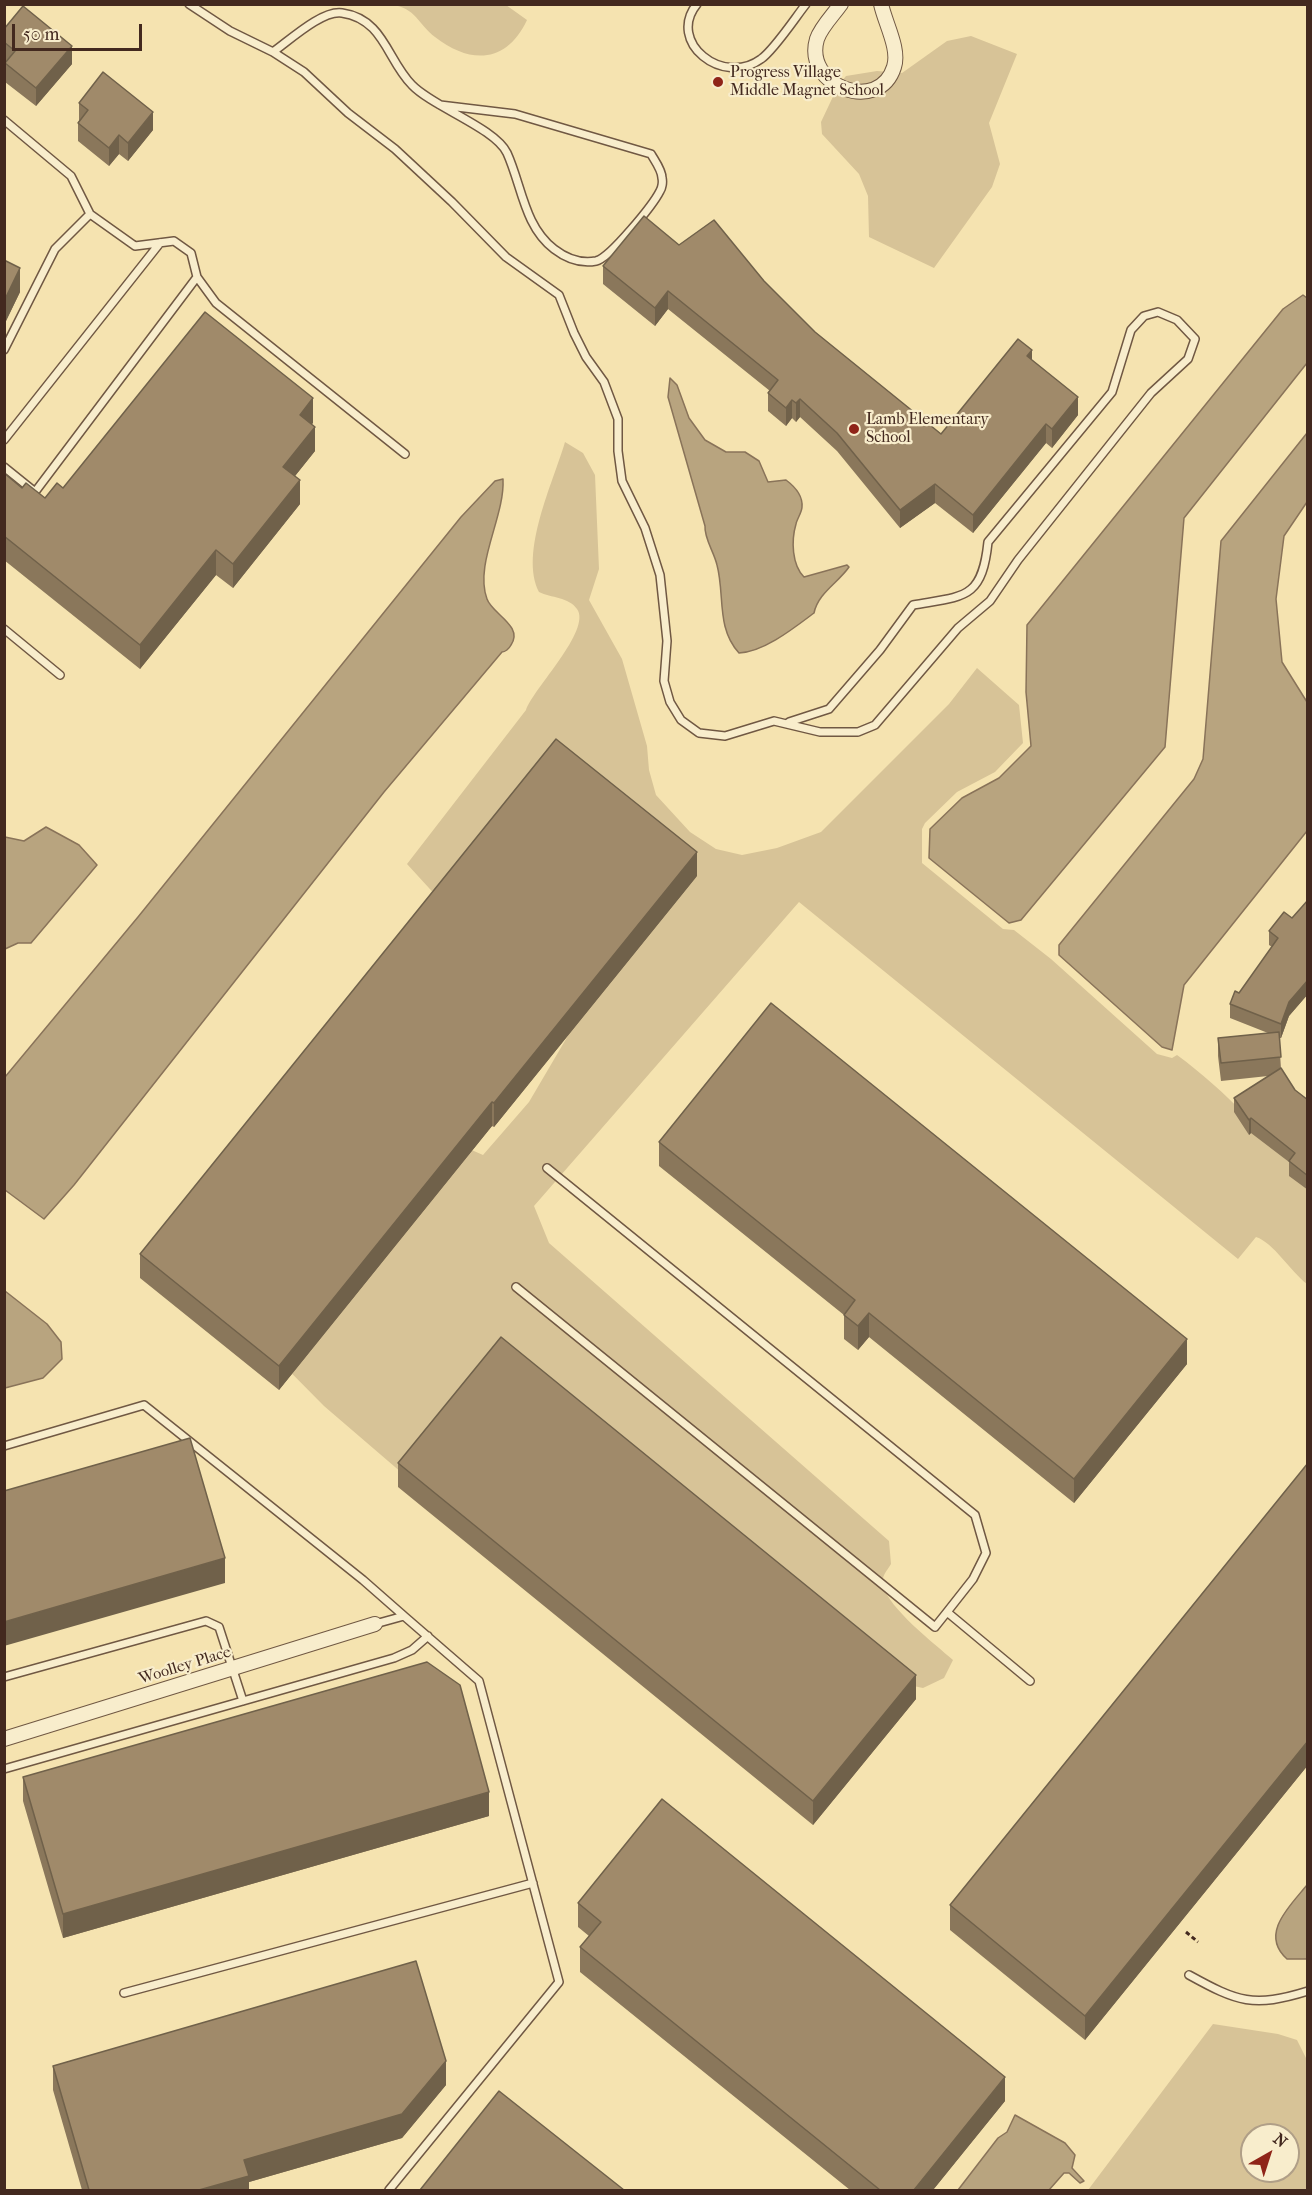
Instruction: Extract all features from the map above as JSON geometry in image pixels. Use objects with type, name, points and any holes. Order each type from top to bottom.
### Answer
[{"type":"street","points":[[841,4],[818,38],[817,54],[827,81],[839,88],[868,92],[886,83],[895,66],[893,44],[881,4]]},
{"type":"street","name":"Woolley Place","points":[[4,1739],[375,1624]]},
{"type":"lane","points":[[189,4],[230,31],[273,52],[304,72],[348,113],[395,149],[506,257],[559,295],[586,357],[604,382],[618,419],[618,451],[622,481],[645,528],[660,575],[667,641],[664,681],[670,702],[681,720],[699,733],[725,736],[774,721],[789,722],[820,732],[858,732],[875,725],[958,628],[990,601],[1018,560],[1151,393],[1188,359],[1195,339],[1177,320],[1158,312],[1144,316],[1131,330],[1112,392],[988,542],[985,568],[973,590],[957,598],[913,605],[880,650],[829,709],[789,722]]},
{"type":"lane","points":[[697,4],[693,10],[689,30],[695,50],[714,66],[734,69],[761,60],[806,4]]},
{"type":"lane","points":[[273,52],[326,14],[341,12],[362,19],[380,35],[411,85],[440,105],[487,134],[506,151],[527,212],[539,235],[554,250],[577,262],[599,261],[618,243],[661,190],[663,176],[651,154],[514,114],[440,105]]},
{"type":"lane","points":[[4,120],[70,176],[90,214],[135,246],[174,242],[190,253],[197,277],[216,303],[405,454]]},
{"type":"lane","points":[[4,350],[55,249],[90,214]]},
{"type":"lane","points":[[4,440],[160,243]]},
{"type":"lane","points":[[4,467],[35,492],[197,277]]},
{"type":"lane","points":[[4,629],[60,675]]},
{"type":"lane","points":[[516,1287],[935,1627],[974,1580],[986,1553],[975,1515],[547,1168]]},
{"type":"lane","points":[[4,1446],[144,1405],[363,1580],[478,1681],[559,1982],[388,2190]]},
{"type":"lane","points":[[947,1612],[1030,1681]]},
{"type":"lane","points":[[375,1624],[404,1616]]},
{"type":"lane","points":[[4,1677],[206,1621],[219,1627],[243,1701]]},
{"type":"lane","points":[[4,1769],[394,1658],[412,1650],[428,1636]]},
{"type":"lane","points":[[124,1994],[533,1883]]},
{"type":"lane","points":[[1189,1976],[1229,1997],[1259,2002],[1308,1990]]},
{"type":"path","points":[[1186,1932],[1198,1942]]},
{"type":"shaded area","points":[[392,5],[506,5],[527,20],[519,34],[499,52],[475,55],[448,46],[435,37],[406,9]]},
{"type":"shaded area","points":[[971,36],[1017,54],[989,123],[1000,164],[992,187],[934,268],[869,237],[868,196],[859,174],[822,134],[821,122],[838,86],[846,76],[877,71],[902,73],[947,41]]},
{"type":"shaded area","points":[[1303,295],[1307,298],[1307,363],[1184,518],[1165,747],[1021,920],[1009,923],[929,858],[930,829],[962,798],[999,778],[1031,746],[1026,692],[1027,625],[1283,309]]},
{"type":"shaded area","points":[[670,378],[677,385],[689,418],[705,440],[726,452],[745,452],[759,461],[768,482],[786,480],[797,492],[802,507],[794,531],[793,545],[797,566],[804,577],[847,565],[849,567],[824,594],[814,613],[768,644],[749,652],[739,653],[727,633],[717,565],[706,535],[668,397]]},
{"type":"shaded area","points":[[1307,433],[1307,502],[1284,536],[1276,599],[1282,662],[1307,702],[1307,831],[1184,985],[1172,1050],[1162,1047],[1059,955],[1059,945],[1194,779],[1203,759],[1221,541]]},
{"type":"shaded area","points":[[565,442],[583,453],[595,475],[599,569],[589,600],[622,659],[647,746],[649,770],[656,795],[690,832],[716,849],[742,855],[777,848],[821,832],[949,704],[977,668],[1019,705],[1023,743],[995,772],[957,792],[925,823],[922,829],[922,863],[1003,929],[1014,930],[1051,959],[1157,1054],[1172,1058],[1177,1055],[1195,1069],[1246,1115],[1307,1183],[1307,1284],[1276,1251],[1256,1237],[1238,1259],[799,902],[534,1206],[549,1243],[889,1541],[891,1564],[883,1579],[887,1594],[913,1625],[953,1660],[944,1678],[923,1688],[565,1613],[324,1406],[231,1312],[458,1144],[483,1155],[529,1102],[576,1022],[493,958],[407,864],[526,710],[560,660],[576,631],[579,619],[574,605],[539,592],[534,576],[535,538]]},
{"type":"shaded area","points":[[503,479],[500,509],[484,571],[484,585],[490,605],[506,620],[513,632],[514,638],[510,646],[502,652],[384,792],[74,1185],[44,1219],[5,1190],[5,1077],[138,917],[461,517],[495,481]]},
{"type":"shaded area","points":[[46,827],[79,845],[97,865],[31,943],[18,943],[5,949],[5,837],[24,841]]},
{"type":"shaded area","points":[[5,1291],[47,1324],[61,1342],[62,1359],[43,1378],[5,1388]]},
{"type":"shaded area","points":[[1307,1885],[1307,1959],[1287,1959],[1279,1950],[1276,1940],[1277,1930],[1286,1911]]},
{"type":"shaded area","points":[[1213,2024],[1278,2034],[1297,2040],[1307,2060],[1307,2190],[1088,2190]]},
{"type":"shaded area","points":[[1015,2115],[1065,2143],[1075,2155],[1072,2168],[1084,2181],[1080,2183],[1069,2173],[1064,2173],[1049,2190],[958,2190],[998,2138],[1007,2132]]},
{"type":"building","points":[[23,6],[72,46],[36,88],[5,63],[15,51],[4,42],[4,29]]},
{"type":"building","points":[[103,72],[153,112],[128,143],[119,135],[109,148],[78,123],[88,110],[79,103]]},
{"type":"building","points":[[644,216],[679,245],[714,220],[764,281],[815,332],[941,434],[1018,339],[1032,350],[1027,356],[1078,397],[1052,429],[1046,424],[973,515],[935,484],[900,510],[837,433],[800,399],[796,403],[792,400],[786,408],[768,393],[778,380],[668,291],[655,308],[603,266]]},
{"type":"building","points":[[4,260],[20,268],[6,297],[4,296]]},
{"type":"building","points":[[205,312],[313,398],[300,415],[315,427],[283,467],[300,480],[233,564],[216,550],[140,645],[4,536],[4,473],[22,488],[26,483],[45,498],[57,483],[63,488]]},
{"type":"building","points":[[556,739],[697,852],[279,1366],[140,1254]]},
{"type":"building","points":[[1308,900],[1308,980],[1289,1002],[1281,1024],[1230,1004],[1235,991],[1239,993],[1278,938],[1269,931],[1284,912],[1292,918]]},
{"type":"building","points":[[771,1003],[1187,1339],[1074,1479],[869,1313],[858,1326],[844,1315],[855,1300],[659,1142]]},
{"type":"building","points":[[1279,1032],[1281,1057],[1221,1063],[1218,1038]]},
{"type":"building","points":[[1281,1068],[1295,1090],[1308,1100],[1308,1176],[1289,1161],[1295,1153],[1251,1118],[1249,1120],[1234,1098]]},
{"type":"building","points":[[501,1337],[916,1675],[813,1801],[398,1463]]},
{"type":"building","points":[[190,1438],[225,1558],[4,1622],[4,1491]]},
{"type":"building","points":[[1308,1463],[1308,1741],[1085,2016],[950,1905]]},
{"type":"building","points":[[427,1662],[460,1685],[489,1792],[63,1914],[23,1777]]},
{"type":"building","points":[[662,1799],[1005,2077],[914,2190],[880,2190],[580,1947],[601,1922],[578,1903]]},
{"type":"building","points":[[416,1961],[446,2061],[402,2114],[244,2160],[249,2176],[199,2190],[89,2190],[53,2066]]},
{"type":"building","points":[[499,2091],[624,2190],[420,2190]]},
{"type":"place","name":"Progress Village Middle Magnet School","points":[[718,82]]},
{"type":"place","name":"Lamb Elementary School","points":[[854,429]]}]
